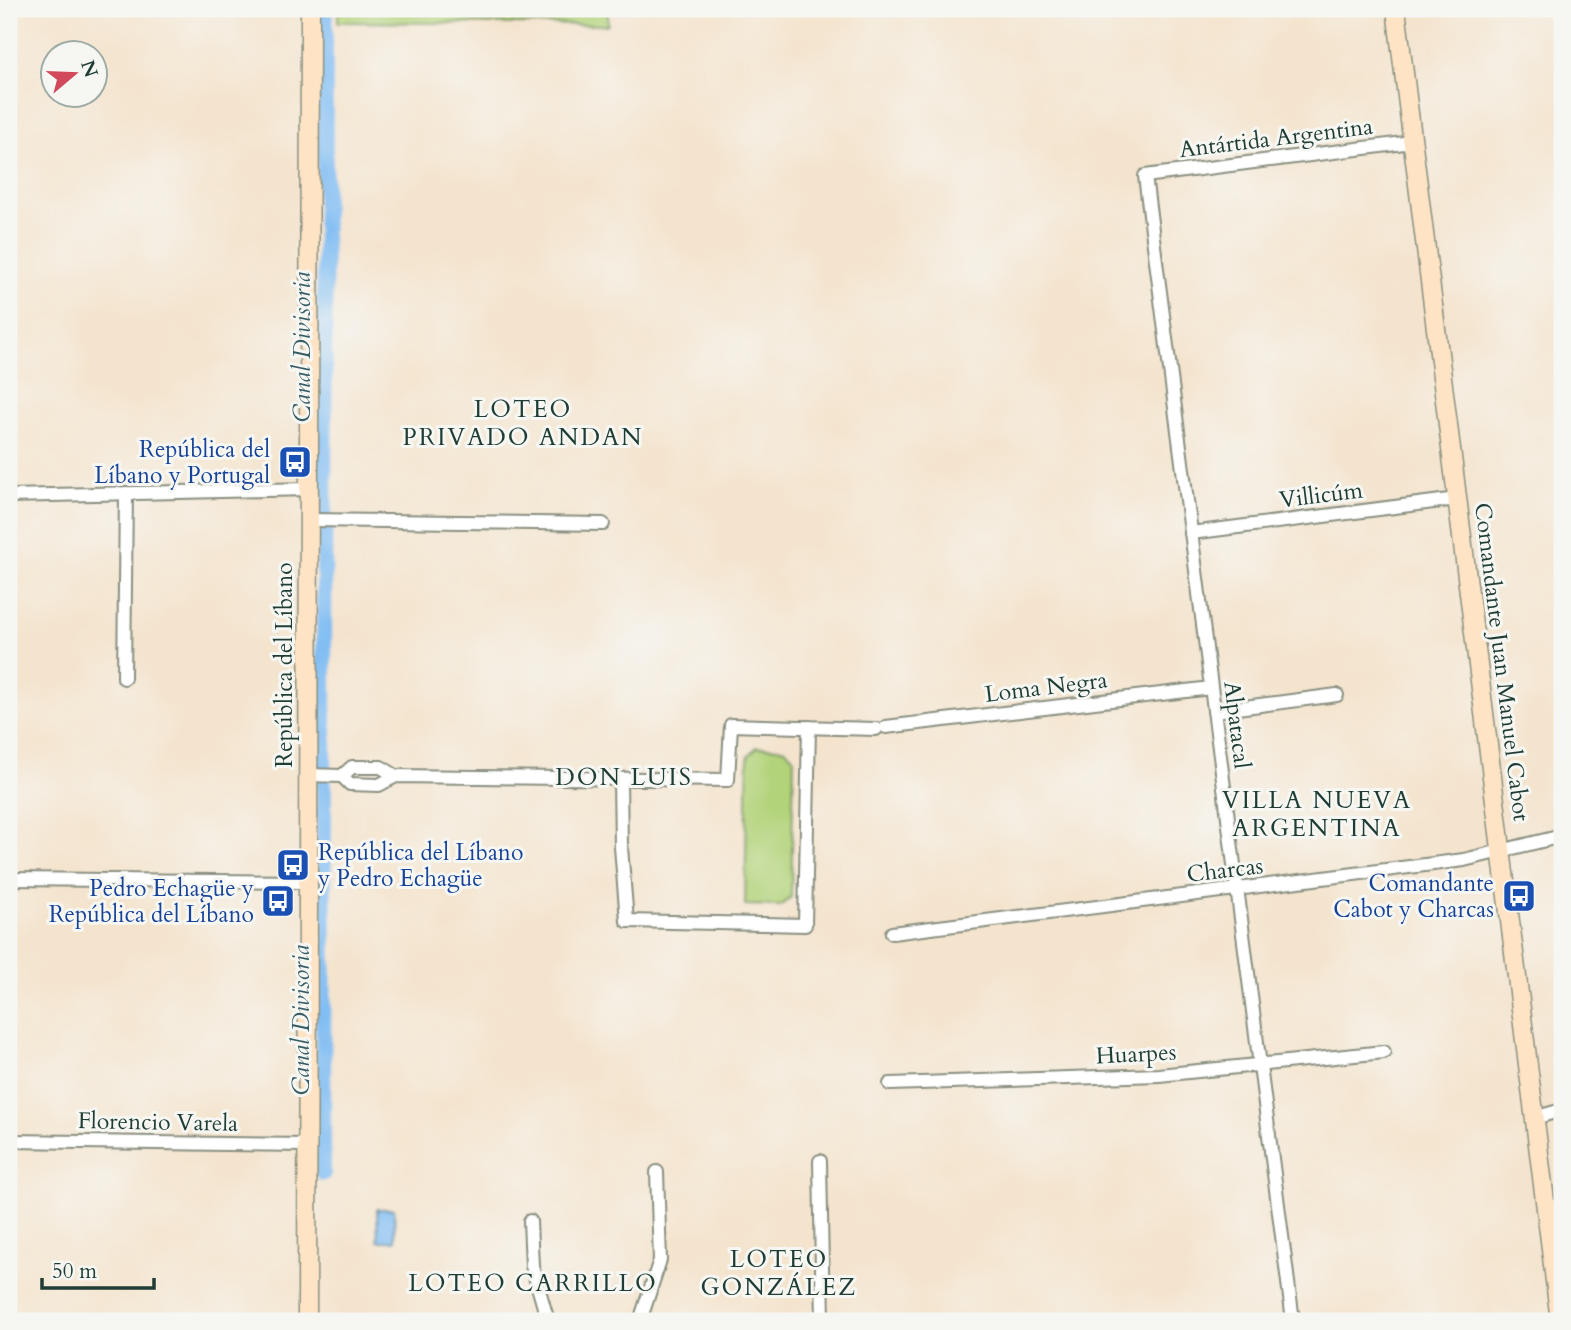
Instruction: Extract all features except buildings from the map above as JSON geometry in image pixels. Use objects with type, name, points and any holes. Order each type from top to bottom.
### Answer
[{"type":"main road","name":"República del Líbano","points":[[307,1321],[310,9]]},
{"type":"main road","name":"Comandante Juan Manuel Cabot","points":[[1396,9],[1560,1321]]},
{"type":"street","name":"Antártida Argentina","points":[[1145,176],[1412,142]]},
{"type":"street","name":"Alpatacal","points":[[1145,176],[1293,1321]]},
{"type":"street","points":[[9,496],[309,489]]},
{"type":"street","points":[[124,678],[125,493]]},
{"type":"street","name":"Villicúm","points":[[1191,533],[1457,499]]},
{"type":"street","points":[[309,520],[603,524]]},
{"type":"street","name":"Loma Negra","points":[[620,779],[728,780],[731,725],[881,728],[1211,688]]},
{"type":"street","points":[[1214,711],[1337,695]]},
{"type":"street","points":[[342,775],[350,785],[379,785],[396,776],[620,779],[626,921],[805,925],[809,727]]},
{"type":"street","points":[[308,775],[342,775],[352,766],[381,767],[396,776]]},
{"type":"street","name":"Charcas","points":[[892,933],[1464,860],[1562,836]]},
{"type":"street","points":[[9,879],[308,882]]},
{"type":"street","name":"Huarpes","points":[[890,1084],[1159,1075],[1260,1067],[1384,1052]]},
{"type":"street","points":[[1534,1118],[1562,1110]]},
{"type":"street","name":"Florencio Varela","points":[[9,1141],[307,1145]]},
{"type":"street","points":[[820,1161],[823,1321]]},
{"type":"street","points":[[640,1321],[660,1260],[657,1172]]},
{"type":"street","points":[[530,1221],[532,1266],[548,1321]]},
{"type":"green space","points":[[338,9],[608,9],[608,25],[338,22]]},
{"type":"green space","points":[[757,747],[784,748],[794,757],[791,897],[780,906],[745,905],[748,756]]},
{"type":"water","points":[[377,1209],[394,1209],[395,1241],[378,1241]]},
{"type":"waterway","name":"Canal Divisoria","points":[[324,769],[325,9]]},
{"type":"waterway","name":"Canal Divisoria","points":[[323,1173],[324,784]]},
{"type":"place","name":"República del Líbano y Portugal","points":[[295,462]]},
{"type":"place","name":"República del Líbano y Pedro Echagüe","points":[[293,865]]},
{"type":"place","name":"Comandante Cabot y Charcas","points":[[1519,896]]},
{"type":"place","name":"Pedro Echagüe y República del Líbano","points":[[278,901]]},
{"type":"district","name":"LOTEO PRIVADO ANDAN","points":[[523,423]]},
{"type":"district","name":"DON LUIS","points":[[624,777]]},
{"type":"district","name":"VILLA NUEVA ARGENTINA","points":[[1317,814]]},
{"type":"district","name":"LOTEO GONZÁLEZ","points":[[779,1273]]},
{"type":"district","name":"LOTEO CARRILLO","points":[[533,1283]]}]
